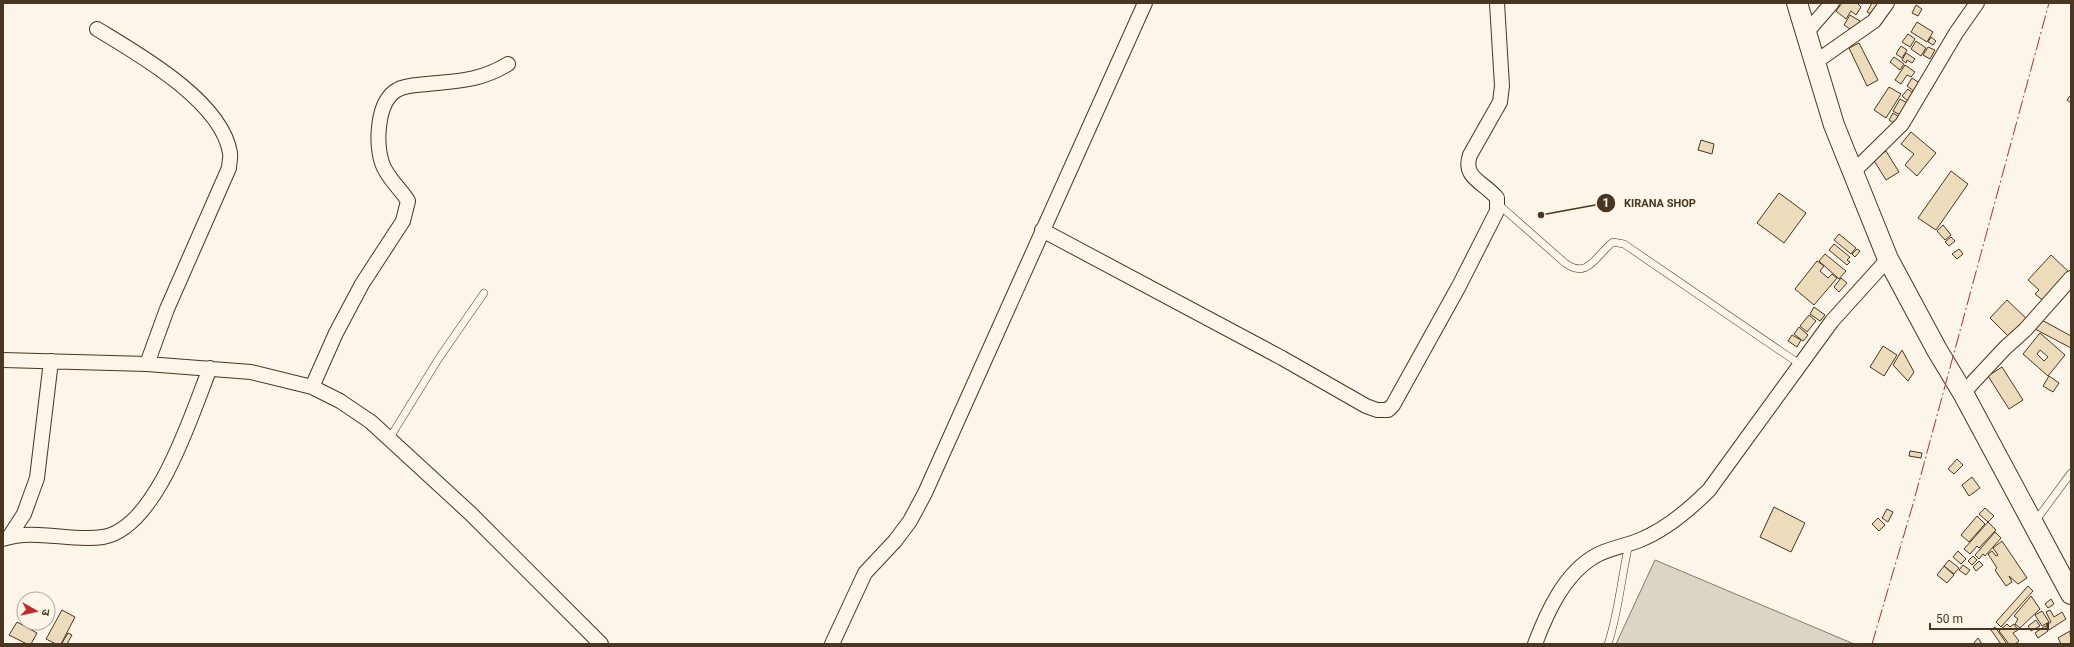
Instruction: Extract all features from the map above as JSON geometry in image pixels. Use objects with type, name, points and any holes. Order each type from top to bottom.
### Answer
[{"type":"street","points":[[832,644],[865,573],[899,536],[910,521],[925,493],[1145,3]]},
{"type":"street","points":[[1042,230],[1282,358],[1366,406],[1382,411],[1388,410],[1393,405],[1434,332],[1493,220],[1498,204],[1497,198],[1492,192],[1467,170],[1467,164],[1500,102],[1502,86],[1497,3]]},
{"type":"street","points":[[1797,3],[1834,125],[1852,173],[1888,259],[1934,344],[1963,393],[2071,594]]},
{"type":"street","points":[[1806,33],[1832,3]]},
{"type":"street","points":[[1814,63],[1874,21],[1887,3]]},
{"type":"street","points":[[1852,173],[1902,124],[1956,33],[1977,3]]},
{"type":"street","points":[[97,29],[150,62],[191,93],[212,116],[226,138],[231,154],[229,168],[167,309],[147,364]]},
{"type":"street","points":[[312,387],[336,334],[362,284],[403,221],[406,211],[408,201],[387,173],[379,148],[378,128],[389,97],[397,90],[412,86],[477,79],[492,74],[508,64]]},
{"type":"street","points":[[1535,644],[1543,623],[1567,582],[1582,566],[1597,555],[1641,540],[1665,527],[1690,509],[1709,490],[1832,321],[1888,259]]},
{"type":"street","points":[[1963,393],[2005,348],[2025,330],[2071,278]]},
{"type":"street","points":[[3,360],[147,364],[210,368],[251,372],[312,387],[340,401],[365,418],[389,439],[471,514],[601,644]]},
{"type":"street","points":[[6,538],[24,514],[37,478],[51,361]]},
{"type":"street","points":[[6,538],[28,535],[73,539],[104,537],[121,531],[137,517],[154,495],[176,452],[210,368]]},
{"type":"lane","points":[[1498,204],[1559,258],[1574,269],[1585,268],[1613,242],[1624,244],[1801,365]]},
{"type":"lane","points":[[389,439],[439,358],[484,293]]},
{"type":"lane","points":[[2034,523],[2071,473]]},
{"type":"lane","points":[[1608,644],[1618,607],[1623,569],[1629,544]]},
{"type":"shaded area","points":[[1655,560],[1854,644],[1616,644]]},
{"type":"building","points":[[1842,3],[1857,3],[1861,7],[1856,15],[1851,11],[1846,19],[1836,11]]},
{"type":"building","points":[[1872,3],[1881,3],[1873,15],[1867,12]]},
{"type":"building","points":[[1916,5],[1922,9],[1918,16],[1912,13]]},
{"type":"building","points":[[1850,15],[1860,21],[1853,31],[1844,25]]},
{"type":"building","points":[[1917,22],[1933,32],[1927,42],[1911,32]]},
{"type":"building","points":[[1908,34],[1915,39],[1910,47],[1902,42]]},
{"type":"building","points":[[1931,37],[1936,41],[1933,45],[1928,42]]},
{"type":"building","points":[[1916,41],[1926,48],[1921,56],[1911,49]]},
{"type":"building","points":[[1859,43],[1878,80],[1867,86],[1849,48]]},
{"type":"building","points":[[1901,46],[1907,50],[1902,58],[1896,54]]},
{"type":"building","points":[[1928,47],[1935,50],[1930,59],[1923,55]]},
{"type":"building","points":[[1906,53],[1915,59],[1912,63],[1907,60],[1906,63],[1902,60]]},
{"type":"building","points":[[1894,57],[1904,64],[1900,70],[1890,62]]},
{"type":"building","points":[[1905,65],[1915,72],[1911,77],[1907,75],[1901,84],[1895,80]]},
{"type":"building","points":[[1912,78],[1921,84],[1915,92],[1907,86]]},
{"type":"building","points":[[1889,87],[1901,94],[1886,118],[1874,110]]},
{"type":"building","points":[[1908,89],[1913,93],[1908,101],[1902,96]]},
{"type":"building","points":[[2070,96],[2071,97],[2071,103],[2067,100]]},
{"type":"building","points":[[1900,99],[1909,104],[1902,116],[1893,111]]},
{"type":"building","points":[[1893,113],[1901,118],[1897,125],[1889,120]]},
{"type":"building","points":[[1911,132],[1936,153],[1917,176],[1905,165],[1914,154],[1901,144]]},
{"type":"building","points":[[1701,140],[1714,144],[1712,154],[1698,150]]},
{"type":"building","points":[[1886,151],[1899,172],[1886,180],[1873,159]]},
{"type":"building","points":[[1951,171],[1968,184],[1936,230],[1918,218]]},
{"type":"building","points":[[1779,193],[1806,213],[1784,243],[1757,223]]},
{"type":"building","points":[[1943,225],[1951,235],[1945,240],[1937,231]]},
{"type":"building","points":[[1839,234],[1856,248],[1851,254],[1834,240]]},
{"type":"building","points":[[1951,237],[1955,241],[1949,246],[1945,242]]},
{"type":"building","points":[[1834,244],[1850,257],[1847,260],[1850,262],[1847,265],[1829,250]]},
{"type":"building","points":[[1857,249],[1860,251],[1855,257],[1852,254]]},
{"type":"building","points":[[1959,249],[1963,254],[1957,259],[1952,254]]},
{"type":"building","points":[[1825,254],[1846,271],[1839,279],[1819,261]]},
{"type":"building","points":[[2051,255],[2070,273],[2045,302],[2035,294],[2039,290],[2028,280]]},
{"type":"building","points":[[1817,261],[1824,266],[1820,271],[1828,278],[1832,274],[1837,278],[1814,305],[1795,289]]},
{"type":"building","points":[[1841,278],[1847,283],[1839,292],[1834,287]]},
{"type":"building","points":[[2007,300],[2029,321],[2011,339],[1990,318]]},
{"type":"building","points":[[1814,307],[1825,315],[1820,321],[1810,314]]},
{"type":"building","points":[[1809,315],[1816,321],[1807,332],[1800,326]]},
{"type":"building","points":[[2040,319],[2071,336],[2071,348],[2035,329]]},
{"type":"building","points":[[1799,327],[1808,335],[1803,341],[1794,334]]},
{"type":"building","points":[[2040,333],[2065,355],[2048,376],[2023,354]],"holes":[[[2040,350],[2048,357],[2044,361],[2037,354]]]},
{"type":"building","points":[[1792,335],[1801,340],[1797,347],[1788,341]]},
{"type":"building","points":[[1883,346],[1897,355],[1884,376],[1870,367]]},
{"type":"building","points":[[1902,350],[1914,372],[1908,381],[1893,365]]},
{"type":"building","points":[[2002,367],[2023,400],[2009,409],[1988,376]]},
{"type":"building","points":[[2049,376],[2059,383],[2053,392],[2043,386]]},
{"type":"building","points":[[1910,451],[1922,453],[1921,458],[1909,456]]},
{"type":"building","points":[[1957,459],[1963,465],[1954,474],[1948,469]]},
{"type":"building","points":[[1972,477],[1980,488],[1969,496],[1962,485]]},
{"type":"building","points":[[1774,507],[1805,523],[1791,552],[1760,537]]},
{"type":"building","points":[[1985,508],[1994,516],[1988,522],[1979,514]]},
{"type":"building","points":[[1887,509],[1893,512],[1888,522],[1882,518]]},
{"type":"building","points":[[1977,516],[1985,524],[1969,542],[1961,535]]},
{"type":"building","points":[[1878,518],[1885,525],[1879,531],[1872,524]]},
{"type":"building","points":[[1988,522],[1996,530],[1979,548],[1977,546],[1970,554],[1964,549]]},
{"type":"building","points":[[1995,532],[2001,538],[1985,556],[1983,554],[1979,559],[1975,555]]},
{"type":"building","points":[[2002,541],[2027,578],[2018,584],[2009,576],[2012,582],[2006,586],[1995,570],[1997,568],[1988,554],[1992,551],[1996,556],[1998,555],[1993,548]]},
{"type":"building","points":[[1958,551],[1966,559],[1961,564],[1953,557]]},
{"type":"building","points":[[1973,556],[1977,560],[1972,565],[1968,561]]},
{"type":"building","points":[[1949,560],[1959,568],[1954,574],[1944,566]]},
{"type":"building","points":[[1979,561],[1983,565],[1976,571],[1973,567]]},
{"type":"building","points":[[1963,565],[1970,570],[1966,575],[1959,570]]},
{"type":"building","points":[[1944,566],[1954,575],[1947,583],[1937,575]]},
{"type":"building","points":[[2028,586],[2033,591],[2001,627],[1996,622]]},
{"type":"building","points":[[2031,596],[2040,609],[2020,628],[2015,624],[2018,619],[2014,616]]},
{"type":"building","points":[[2051,599],[2054,604],[2048,608],[2045,604]]},
{"type":"building","points":[[62,610],[75,617],[61,644],[56,644],[46,639],[50,631],[56,631],[56,621]]},
{"type":"building","points":[[2050,610],[2054,617],[2062,612],[2066,619],[2049,630],[2046,625],[2051,622],[2046,612]]},
{"type":"building","points":[[2042,611],[2049,622],[2042,626],[2035,615]]},
{"type":"building","points":[[2036,620],[2040,626],[2031,631],[2028,626]]},
{"type":"building","points":[[16,624],[16,631],[33,631],[37,633],[31,644],[27,644],[9,635]]},
{"type":"building","points":[[2007,624],[2010,627],[2014,624],[2018,630],[2013,633],[2019,641],[2015,644],[2009,644],[1999,631]]},
{"type":"building","points":[[2045,626],[2048,631],[2038,638],[2035,633]]},
{"type":"building","points":[[1995,627],[2007,644],[2001,644],[1991,630]]},
{"type":"building","points":[[2070,631],[2071,644],[2061,644],[2058,638]]},
{"type":"building","points":[[68,633],[72,635],[67,644],[64,644],[62,643]]},
{"type":"building","points":[[1978,638],[1982,644],[1973,644]]},
{"type":"power","points":[[1872,644],[1913,504],[2049,3]]},
{"type":"place","name":"KIRANA SHOP","points":[[1541,215]]}]
